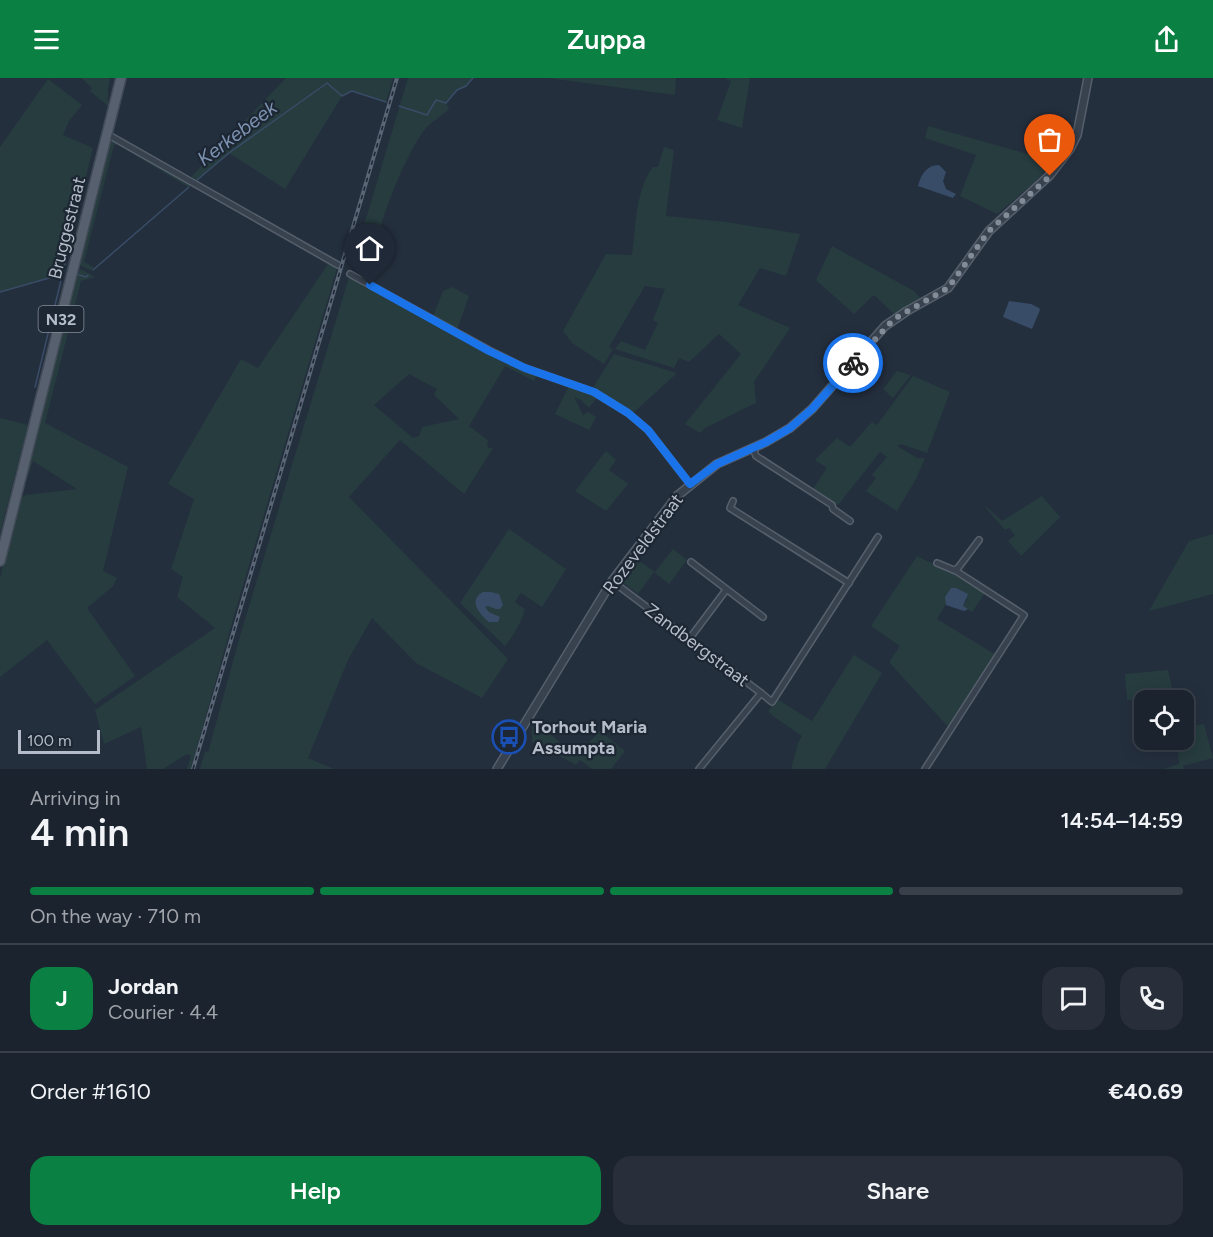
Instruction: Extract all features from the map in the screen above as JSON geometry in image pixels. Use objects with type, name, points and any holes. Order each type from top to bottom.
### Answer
[{"type":"main road","name":"Bruggestraat","points":[[0,561],[121,78]]},
{"type":"street","name":"Rozeveldstraat","points":[[497,769],[612,581],[677,496],[717,464],[783,433],[798,422],[894,319],[948,288],[989,231],[1050,176],[1070,149],[1077,135],[1088,78]]},
{"type":"street","points":[[107,134],[338,264]]},
{"type":"street","points":[[350,274],[516,363],[594,392],[628,413],[648,430],[690,484]]},
{"type":"street","points":[[753,448],[756,456],[850,520]]},
{"type":"street","points":[[734,501],[730,508],[849,583]]},
{"type":"street","points":[[768,708],[878,537]]},
{"type":"street","points":[[954,570],[979,540]]},
{"type":"street","points":[[691,562],[763,617]]},
{"type":"street","points":[[925,769],[1024,615],[954,570],[937,563]]},
{"type":"street","name":"Zandbergstraat","points":[[612,581],[761,693],[699,769]]},
{"type":"street","points":[[690,638],[726,590]]},
{"type":"street","points":[[761,693],[772,702]]},
{"type":"green space","points":[[81,78],[110,78],[108,106],[90,91],[92,88]]},
{"type":"green space","points":[[286,78],[393,78],[386,102],[352,91],[342,96],[285,189],[229,153],[197,180],[191,177]]},
{"type":"green space","points":[[408,78],[473,78],[446,102],[449,109],[427,127],[420,136],[398,180],[378,239],[362,232]]},
{"type":"green space","points":[[548,78],[676,78],[675,95]]},
{"type":"green space","points":[[724,78],[750,78],[742,128],[717,120],[731,81]]},
{"type":"green space","points":[[48,79],[82,105],[69,121],[63,135],[93,148],[62,274],[0,292],[0,147]]},
{"type":"green space","points":[[928,126],[1053,161],[1034,183],[997,214],[960,196],[976,155],[925,138]]},
{"type":"green space","points":[[111,140],[191,183],[188,187],[117,144],[114,145],[84,262],[95,268],[90,270],[81,266],[81,257]]},
{"type":"green space","points":[[664,147],[674,150],[666,216],[726,222],[800,234],[786,276],[760,268],[738,305],[790,328],[754,382],[756,403],[705,428],[700,433],[685,424],[741,354],[719,334],[689,362],[679,358],[674,368],[615,349],[621,341],[645,350],[658,323],[653,320],[665,289],[645,286],[609,347],[613,349],[604,364],[572,343],[563,331],[606,254],[632,255],[637,210],[643,187],[653,167],[658,167]]},
{"type":"green space","points":[[832,246],[914,291],[924,302],[897,317],[874,295],[854,314],[816,280]]},
{"type":"green space","points":[[330,261],[338,265],[191,769],[187,769],[191,756],[187,754],[163,769],[147,769],[141,727],[104,744],[95,710],[215,628],[177,597],[183,577],[171,569],[194,499],[168,484],[241,359],[258,368]]},
{"type":"green space","points":[[81,269],[95,277],[81,281],[45,423],[128,467],[103,571],[117,578],[113,586],[87,608],[135,676],[95,704],[47,640],[0,677],[0,578],[20,498],[26,495],[77,489],[33,461],[28,476],[27,473],[75,280]]},
{"type":"green space","points":[[350,274],[432,319],[443,291],[452,287],[469,296],[456,333],[539,372],[534,381],[505,366],[469,426],[489,441],[488,448],[493,448],[464,494],[400,440],[349,497],[508,659],[482,698],[416,663],[372,618],[348,660],[308,758],[334,769],[200,769],[205,751],[208,752],[240,636]],"holes":[[[409,374],[437,389],[434,395],[459,419],[422,427],[419,436],[413,438],[374,405]]]},
{"type":"green space","points":[[614,354],[677,373],[633,413],[601,394],[594,386]]},
{"type":"green space","points":[[897,371],[911,375],[893,398],[883,389]]},
{"type":"green space","points":[[913,376],[950,392],[927,453],[901,444],[897,446],[917,458],[925,458],[916,479],[897,511],[866,491],[876,478],[872,475],[887,457],[880,452],[838,505],[812,490],[827,468],[815,460],[837,438],[850,447],[872,422],[877,425]]},
{"type":"green space","points":[[570,384],[598,396],[589,408],[574,397],[583,415],[588,412],[596,417],[589,430],[555,414]]},
{"type":"green space","points":[[0,418],[28,425],[0,533]]},
{"type":"green space","points":[[606,451],[616,460],[609,470],[628,484],[606,511],[575,491]]},
{"type":"green space","points":[[1042,496],[1060,517],[1021,556],[1008,541],[1015,535],[1009,528],[1005,530],[986,508],[1002,521]]},
{"type":"green space","points":[[509,529],[566,569],[542,607],[521,593],[515,602],[525,609],[517,629],[505,646],[460,603]]},
{"type":"green space","points":[[1213,534],[1213,594],[1149,611],[1189,541]]},
{"type":"green space","points":[[673,549],[687,560],[669,584],[654,572],[638,594],[622,582],[621,576],[635,558],[655,572]]},
{"type":"green space","points":[[917,556],[985,593],[972,612],[963,606],[968,599],[947,602],[937,619],[996,655],[949,728],[889,662],[900,646],[871,626]]},
{"type":"green space","points":[[860,645],[854,655],[882,673],[825,769],[791,769],[802,736],[768,711],[777,699],[812,721]]},
{"type":"green space","points":[[1168,670],[1173,690],[1134,690],[1134,699],[1127,700],[1125,674]]},
{"type":"green space","points":[[531,718],[576,756],[600,731],[625,751],[611,769],[592,769],[580,760],[576,765],[532,742],[532,724],[529,722]]},
{"type":"green space","points":[[1204,724],[1213,758],[1183,766],[1184,769],[1164,769],[1179,764],[1178,750],[1194,750],[1194,726]]},
{"type":"water","points":[[939,165],[946,172],[943,181],[946,189],[956,194],[953,198],[918,186],[925,171]]},
{"type":"water","points":[[1009,301],[1031,304],[1039,308],[1032,329],[1003,317]]},
{"type":"water","points":[[951,588],[968,594],[963,606],[968,609],[964,611],[946,605],[945,597]]},
{"type":"water","points":[[483,592],[499,594],[503,605],[500,609],[485,607],[489,612],[500,617],[498,622],[489,622],[477,607],[476,599]]},
{"type":"waterway","name":"Kerkebeek","points":[[399,106],[427,115],[436,100],[446,103],[457,90],[466,86],[473,78]]},
{"type":"waterway","name":"Kerkebeek","points":[[197,180],[229,153],[327,83],[342,96],[352,91],[386,102]]},
{"type":"waterway","name":"Kerkebeek","points":[[93,270],[189,187]]},
{"type":"waterway","points":[[35,387],[66,260]]},
{"type":"waterway","name":"Kerkebeek","points":[[79,275],[86,277],[88,275]]},
{"type":"waterway","name":"Kerkebeek","points":[[0,292],[56,276]]},
{"type":"railway","points":[[193,769],[397,78]]},
{"type":"way so far","points":[[853,363],[885,326],[948,288],[989,231],[1050,176]]},
{"type":"place","name":"Torhout Maria Assumpta","points":[[509,737]]},
{"type":"route","points":[[370,285],[489,351],[525,368],[584,387],[628,413],[648,430],[690,484],[717,464],[766,442],[790,428],[812,409],[853,363]]}]
